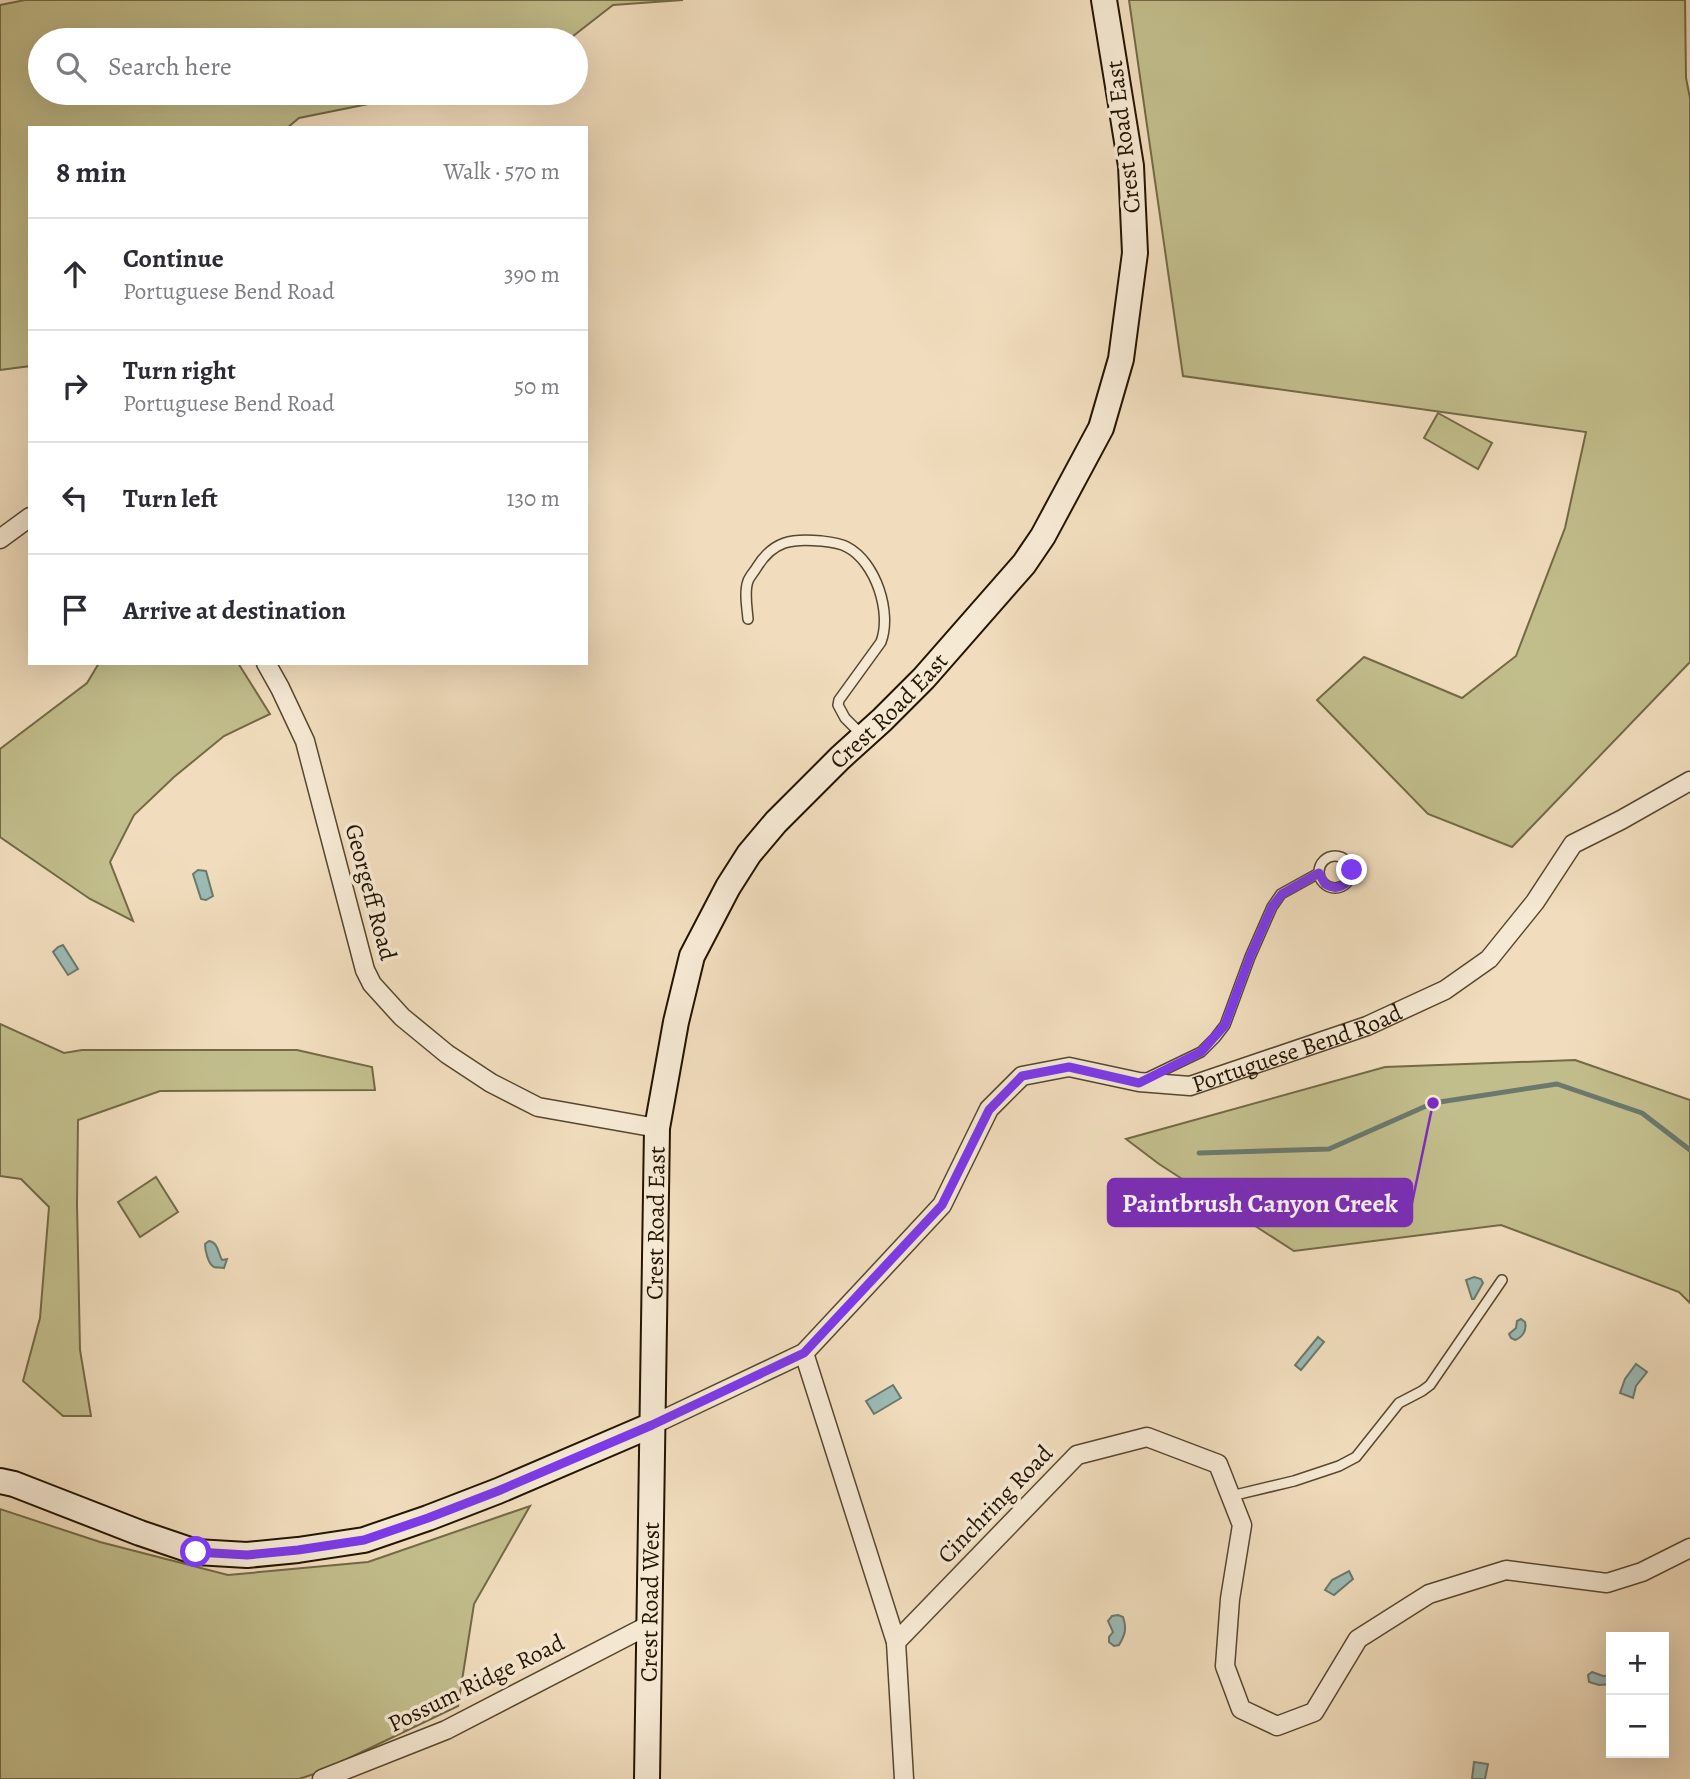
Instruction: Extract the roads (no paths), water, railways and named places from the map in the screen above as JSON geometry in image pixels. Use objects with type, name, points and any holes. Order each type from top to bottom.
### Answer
[{"type":"street","name":"Crest Road East","points":[[652,1425],[657,1128],[676,1022],[692,956],[749,854],[776,822],[924,678],[1024,564],[1043,536],[1101,428],[1107,410],[1121,359],[1135,253],[1132,166],[1104,0]]},
{"type":"street","points":[[0,540],[28,519]]},
{"type":"street","name":"Georgeff Road","points":[[267,665],[281,688],[305,741],[365,970],[372,984],[402,1017],[447,1054],[491,1083],[538,1107],[657,1128]]},
{"type":"street","name":"Portuguese Bend Road","points":[[0,1481],[196,1552],[247,1555],[364,1540],[498,1491],[652,1425],[804,1353],[942,1205],[989,1110],[1022,1076],[1069,1067],[1139,1083],[1190,1086],[1367,1026],[1445,990],[1489,959],[1535,902],[1573,844],[1690,781]]},
{"type":"street","points":[[804,1353],[896,1642],[904,1779]]},
{"type":"street","name":"Crest Road West","points":[[647,1779],[652,1425]]},
{"type":"street","name":"Cinchring Road","points":[[896,1642],[1077,1455],[1147,1437],[1218,1464],[1242,1525],[1230,1599],[1225,1666],[1241,1709],[1277,1726],[1314,1712],[1358,1639],[1429,1594],[1506,1570],[1606,1583],[1642,1572],[1690,1548]]},
{"type":"street","name":"Possum Ridge Road","points":[[322,1779],[446,1730],[649,1625]]},
{"type":"lane","points":[[748,619],[748,581],[766,553],[775,547],[803,539],[847,547],[856,554],[878,587],[886,622],[881,642],[838,705],[845,718],[864,737]]},
{"type":"lane","points":[[1139,1083],[1201,1052],[1215,1038],[1225,1025],[1272,907],[1282,894],[1319,873]]},
{"type":"lane","points":[[1231,1496],[1294,1481],[1339,1466],[1356,1457],[1399,1403],[1430,1385],[1502,1280]]},
{"type":"water","points":[[198,870],[206,871],[213,896],[206,900],[201,899],[193,874]]},
{"type":"water","points":[[63,945],[78,969],[68,975],[53,952]]},
{"type":"water","points":[[209,1241],[216,1246],[222,1260],[227,1259],[224,1268],[214,1267],[210,1263],[205,1244]]},
{"type":"water","points":[[1474,1277],[1481,1279],[1483,1283],[1472,1299],[1466,1280]]},
{"type":"water","points":[[1521,1319],[1525,1322],[1525,1330],[1515,1340],[1509,1334]]},
{"type":"water","points":[[1318,1337],[1324,1342],[1301,1370],[1295,1365]]},
{"type":"water","points":[[1636,1364],[1647,1372],[1636,1386],[1633,1398],[1620,1393],[1625,1379]]},
{"type":"water","points":[[893,1385],[901,1398],[874,1414],[866,1401]]},
{"type":"water","points":[[1349,1571],[1353,1579],[1334,1595],[1325,1590],[1332,1580]]},
{"type":"water","points":[[1112,1616],[1123,1617],[1125,1632],[1119,1645],[1114,1646],[1109,1642],[1113,1632],[1108,1621]]},
{"type":"water","points":[[1592,1672],[1606,1676],[1606,1684],[1589,1682],[1588,1675]]},
{"type":"water","points":[[1474,1762],[1488,1764],[1485,1779],[1472,1779]]},
{"type":"waterway","points":[[1199,1153],[1329,1149],[1433,1103],[1557,1084],[1642,1113],[1690,1150]]},
{"type":"place","name":"Paintbrush Canyon Creek","points":[[1433,1103]]}]
